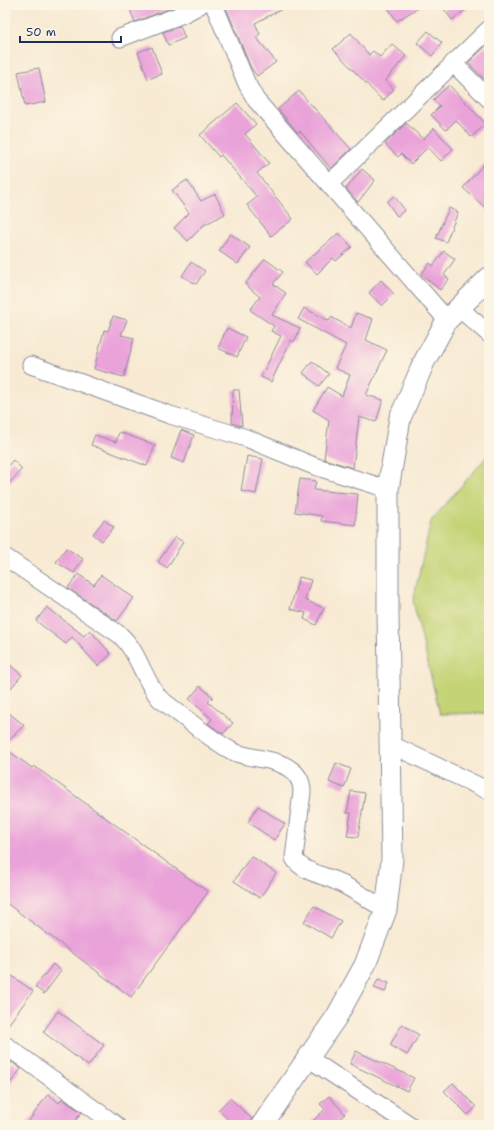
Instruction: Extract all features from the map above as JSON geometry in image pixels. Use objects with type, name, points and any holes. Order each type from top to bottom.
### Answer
[{"type":"main road","points":[[262,1125],[337,1016],[365,964],[386,910],[392,859],[388,489],[400,418],[424,362],[453,314],[489,278]]},
{"type":"street","points":[[120,38],[200,5]]},
{"type":"street","points":[[214,5],[247,84],[256,100],[329,184],[453,314],[489,334]]},
{"type":"street","points":[[329,184],[489,29]]},
{"type":"street","points":[[453,63],[489,99]]},
{"type":"street","points":[[31,365],[170,415],[246,438],[314,466],[388,489]]},
{"type":"street","points":[[5,557],[124,638],[132,648],[152,690],[160,699],[234,752],[278,764],[293,771],[302,783],[294,858],[297,863],[303,868],[340,882],[386,910]]},
{"type":"street","points":[[390,744],[489,791]]},
{"type":"street","points":[[5,1045],[116,1125]]},
{"type":"street","points":[[308,1058],[410,1125]]},
{"type":"green space","points":[[489,454],[489,713],[440,714],[413,601],[431,521]]},
{"type":"building","points":[[128,5],[178,5],[135,22]]},
{"type":"building","points":[[225,5],[290,5],[255,23],[260,34],[256,37],[276,62],[257,76],[251,68]]},
{"type":"building","points":[[386,5],[422,5],[397,21]]},
{"type":"building","points":[[441,5],[472,5],[452,20]]},
{"type":"building","points":[[180,26],[185,38],[168,45],[163,32]]},
{"type":"building","points":[[428,31],[442,43],[432,56],[417,43]]},
{"type":"building","points":[[351,33],[369,55],[373,51],[380,57],[392,44],[406,56],[385,81],[394,89],[383,101],[333,49]]},
{"type":"building","points":[[489,43],[489,74],[484,79],[468,63]]},
{"type":"building","points":[[152,47],[162,74],[148,79],[138,52]]},
{"type":"building","points":[[39,68],[46,102],[25,106],[18,72]]},
{"type":"building","points":[[449,85],[486,124],[471,137],[456,120],[446,130],[431,115],[440,106],[433,100]]},
{"type":"building","points":[[299,91],[351,149],[331,169],[300,131],[298,133],[278,109]]},
{"type":"building","points":[[237,103],[256,124],[245,134],[269,163],[257,173],[293,219],[271,236],[247,205],[257,197],[221,155],[219,157],[200,135]]},
{"type":"building","points":[[406,123],[423,139],[434,128],[453,149],[441,161],[428,147],[411,164],[401,154],[398,157],[385,144]]},
{"type":"building","points":[[489,158],[489,211],[463,188]]},
{"type":"building","points":[[362,169],[375,180],[358,202],[346,189]]},
{"type":"building","points":[[187,180],[201,201],[215,194],[225,214],[204,225],[188,241],[174,228],[189,213],[172,190]]},
{"type":"building","points":[[394,196],[405,210],[397,216],[387,202]]},
{"type":"building","points":[[449,208],[458,212],[446,242],[436,238]]},
{"type":"building","points":[[339,233],[352,247],[336,261],[333,258],[317,274],[305,262]]},
{"type":"building","points":[[230,234],[250,247],[238,264],[219,251]]},
{"type":"building","points":[[444,251],[455,259],[444,275],[449,279],[440,290],[421,274],[430,263],[433,266]]},
{"type":"building","points":[[265,259],[283,272],[273,284],[286,293],[272,315],[300,328],[294,342],[291,340],[271,382],[261,377],[281,336],[271,331],[274,326],[250,310],[260,297],[245,284]]},
{"type":"building","points":[[191,262],[205,271],[196,284],[182,276]]},
{"type":"building","points":[[381,280],[394,294],[382,306],[369,293]]},
{"type":"building","points":[[304,308],[329,321],[331,317],[351,328],[356,313],[373,319],[366,340],[387,350],[366,395],[383,400],[376,422],[359,417],[353,468],[324,459],[329,420],[313,410],[327,387],[342,396],[350,375],[335,368],[346,345],[298,319]]},
{"type":"building","points":[[113,316],[127,320],[121,335],[134,338],[124,377],[94,369],[104,330],[108,331]]},
{"type":"building","points":[[227,328],[246,337],[237,357],[218,348]]},
{"type":"building","points":[[312,361],[329,374],[319,386],[303,373]]},
{"type":"building","points":[[233,390],[239,390],[242,426],[232,423]]},
{"type":"building","points":[[181,430],[194,435],[184,463],[171,458]]},
{"type":"building","points":[[119,432],[155,445],[147,466],[91,445],[95,435],[116,442]]},
{"type":"building","points":[[247,456],[263,459],[256,494],[241,491]]},
{"type":"building","points":[[13,460],[22,469],[5,488],[5,469]]},
{"type":"building","points":[[300,479],[316,481],[314,490],[358,494],[355,525],[321,521],[322,516],[295,512]]},
{"type":"building","points":[[104,520],[114,527],[102,541],[93,534]]},
{"type":"building","points":[[175,537],[183,542],[167,568],[158,562]]},
{"type":"building","points":[[66,548],[83,559],[74,573],[56,562]]},
{"type":"building","points":[[78,574],[94,585],[101,575],[134,598],[117,621],[68,588]]},
{"type":"building","points":[[299,577],[311,580],[305,600],[324,608],[316,625],[304,619],[306,613],[290,609]]},
{"type":"building","points":[[47,607],[84,636],[90,630],[111,654],[98,666],[72,637],[66,644],[36,621]]},
{"type":"building","points":[[5,661],[22,675],[5,695]]},
{"type":"building","points":[[200,686],[213,697],[208,702],[233,723],[223,734],[208,724],[212,719],[189,699]]},
{"type":"building","points":[[5,710],[24,725],[5,744]]},
{"type":"building","points":[[5,748],[32,768],[34,766],[208,892],[131,997],[5,902]]},
{"type":"building","points":[[336,763],[351,769],[344,788],[329,782]]},
{"type":"building","points":[[351,791],[365,793],[358,837],[347,836],[351,813],[347,813]]},
{"type":"building","points":[[258,806],[285,824],[274,840],[248,822]]},
{"type":"building","points":[[251,856],[276,873],[260,898],[234,881]]},
{"type":"building","points":[[314,906],[341,921],[331,938],[304,922]]},
{"type":"building","points":[[53,964],[61,971],[44,994],[35,987]]},
{"type":"building","points":[[5,971],[33,991],[5,1029]]},
{"type":"building","points":[[378,979],[389,983],[385,992],[374,988]]},
{"type":"building","points":[[58,1011],[104,1045],[88,1066],[43,1032]]},
{"type":"building","points":[[402,1024],[419,1035],[407,1055],[390,1045]]},
{"type":"building","points":[[356,1051],[414,1078],[407,1091],[350,1064]]},
{"type":"building","points":[[12,1062],[21,1069],[5,1090],[5,1071]]},
{"type":"building","points":[[453,1083],[476,1107],[468,1115],[444,1091]]},
{"type":"building","points":[[48,1094],[59,1103],[62,1099],[82,1112],[72,1125],[26,1125]]},
{"type":"building","points":[[329,1096],[345,1114],[333,1125],[309,1125],[325,1109],[320,1104]]},
{"type":"building","points":[[230,1098],[252,1119],[247,1125],[234,1125],[218,1110]]}]
